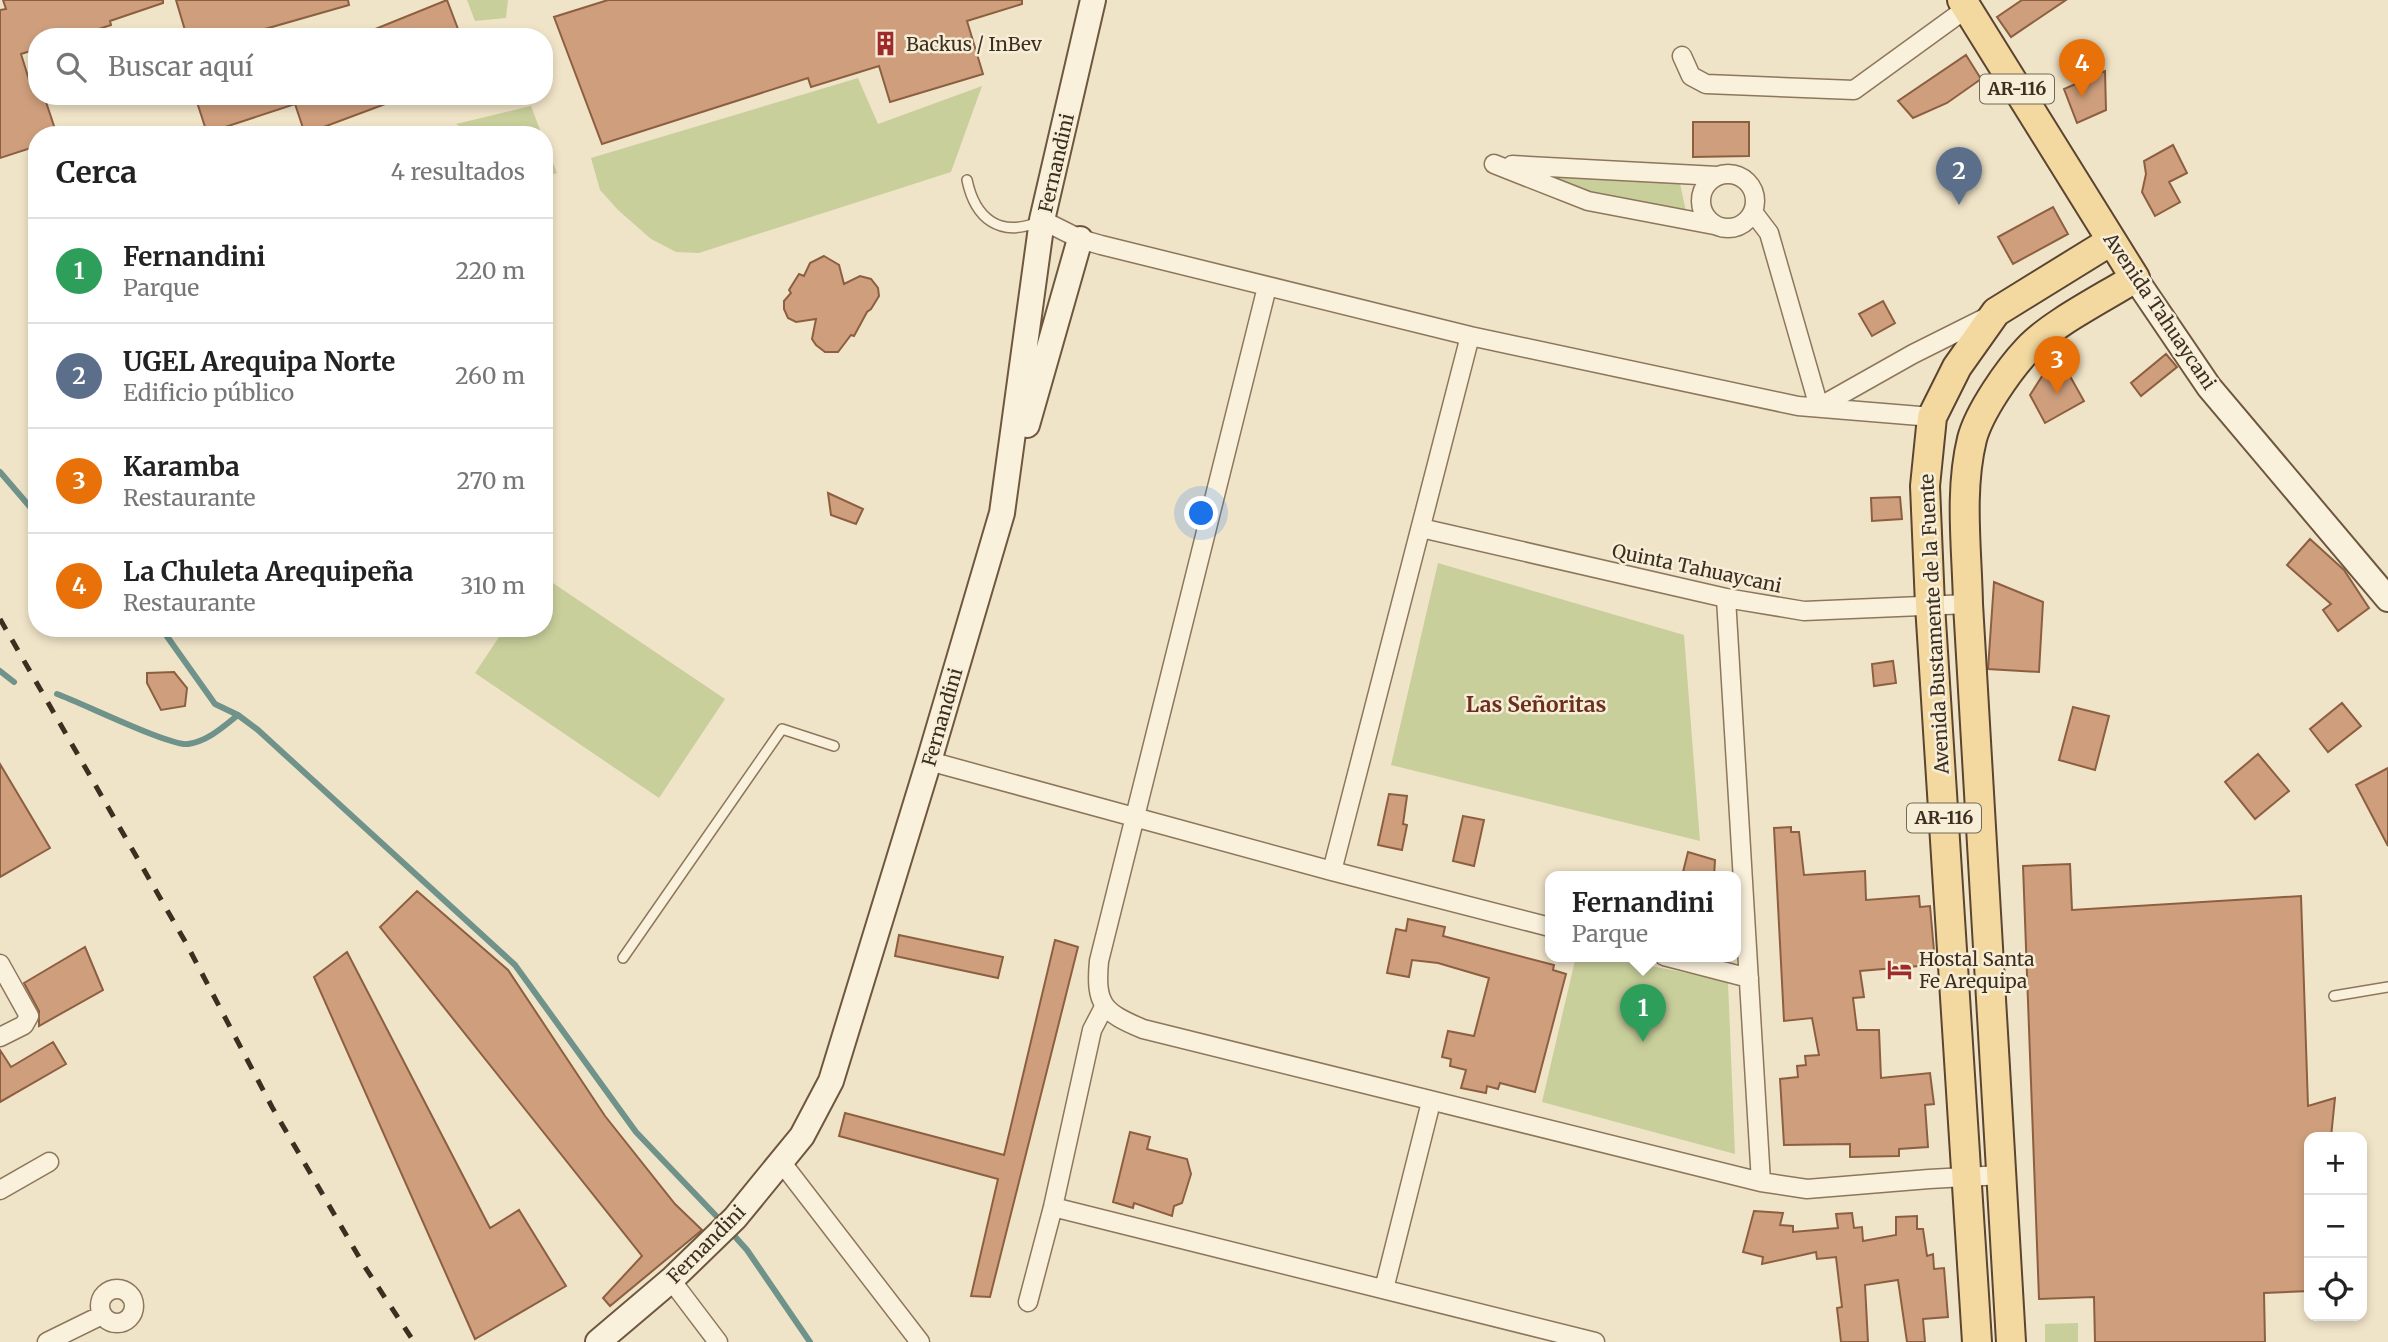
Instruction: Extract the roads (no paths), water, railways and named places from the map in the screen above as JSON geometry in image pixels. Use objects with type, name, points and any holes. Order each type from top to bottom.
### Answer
[{"type":"main road","name":"Avenida Tahuaycani","points":[[1965,4],[2135,278]]},
{"type":"main road","name":"Avenida Bustamente de la Fuente","points":[[1977,1342],[1930,605],[1925,486],[1931,418],[1957,367],[1996,312],[2111,241]]},
{"type":"main road","name":"Avenida Bustamente de la Fuente","points":[[2011,1342],[1968,604],[1965,484],[1973,437],[1997,388],[2029,347],[2135,278]]},
{"type":"street","name":"Fernandini","points":[[598,1342],[671,1280],[735,1218],[802,1136],[831,1081],[1002,513],[1042,220],[1093,0]]},
{"type":"street","points":[[1682,56],[1690,76],[1706,85],[1854,90],[1965,4]]},
{"type":"street","points":[[1494,164],[1734,175],[1750,185],[1755,202],[1753,212],[1740,226],[1731,228],[1714,225],[1588,201],[1494,164]]},
{"type":"street","points":[[1714,225],[1707,220],[1700,204],[1704,187],[1717,176]]},
{"type":"street","points":[[1753,212],[1769,233],[1819,407]]},
{"type":"street","points":[[1042,220],[1080,239],[1470,336],[1798,406],[1931,418]]},
{"type":"street","points":[[1002,513],[1080,239]]},
{"type":"street","name":"Avenida Tahuaycani","points":[[2135,278],[2210,387],[2388,599]]},
{"type":"street","points":[[1268,287],[1099,961],[1097,985],[1104,1007],[1119,1019],[1143,1029],[1761,1182],[1807,1189],[2002,1175]]},
{"type":"street","points":[[1819,407],[1913,354],[1996,312]]},
{"type":"street","points":[[1332,871],[1470,336]]},
{"type":"street","name":"Quinta Tahuaycani","points":[[1420,528],[1726,598],[1804,611],[1968,604]]},
{"type":"street","points":[[1726,598],[1761,1182]]},
{"type":"street","points":[[929,761],[1332,871],[1545,926]]},
{"type":"street","points":[[1687,962],[1749,978]]},
{"type":"street","points":[[0,964],[29,1016],[23,1025],[0,1037]]},
{"type":"street","points":[[1028,1302],[1053,1207],[1093,1030],[1104,1007]]},
{"type":"street","points":[[1384,1289],[1432,1102]]},
{"type":"street","points":[[0,1190],[49,1162]]},
{"type":"street","points":[[782,1163],[920,1342]]},
{"type":"street","points":[[1053,1207],[1595,1342]]},
{"type":"street","points":[[671,1280],[718,1342]]},
{"type":"street","points":[[47,1342],[102,1315]]},
{"type":"lane","points":[[967,180],[971,201],[984,217],[1002,227],[1023,228],[1042,220]]},
{"type":"lane","points":[[623,958],[782,729],[834,746]]},
{"type":"lane","points":[[2334,996],[2388,987]]},
{"type":"waterway","points":[[0,472],[28,505]]},
{"type":"waterway","points":[[167,637],[215,704],[238,715],[258,730],[515,965],[636,1132],[722,1222]]},
{"type":"waterway","points":[[0,671],[14,682]]},
{"type":"waterway","points":[[57,694],[145,732],[178,743],[188,744],[202,740],[238,715]]},
{"type":"waterway","points":[[729,1230],[747,1250],[810,1342]]},
{"type":"railway","points":[[0,619],[186,943],[272,1107],[363,1264],[414,1342]]},
{"type":"place","name":"Backus / InBev","points":[[886,44]]},
{"type":"place","name":"La Chuleta Arequipeña","points":[[2082,97]]},
{"type":"place","name":"UGEL Arequipa Norte","points":[[1959,205]]},
{"type":"place","name":"Karamba","points":[[2057,394]]},
{"type":"place","name":"Hostal Santa Fe Arequipa","points":[[1899,970]]},
{"type":"place","name":"Fernandini","points":[[1643,1042]]},
{"type":"district","name":"Las Señoritas","points":[[1536,705]]}]
